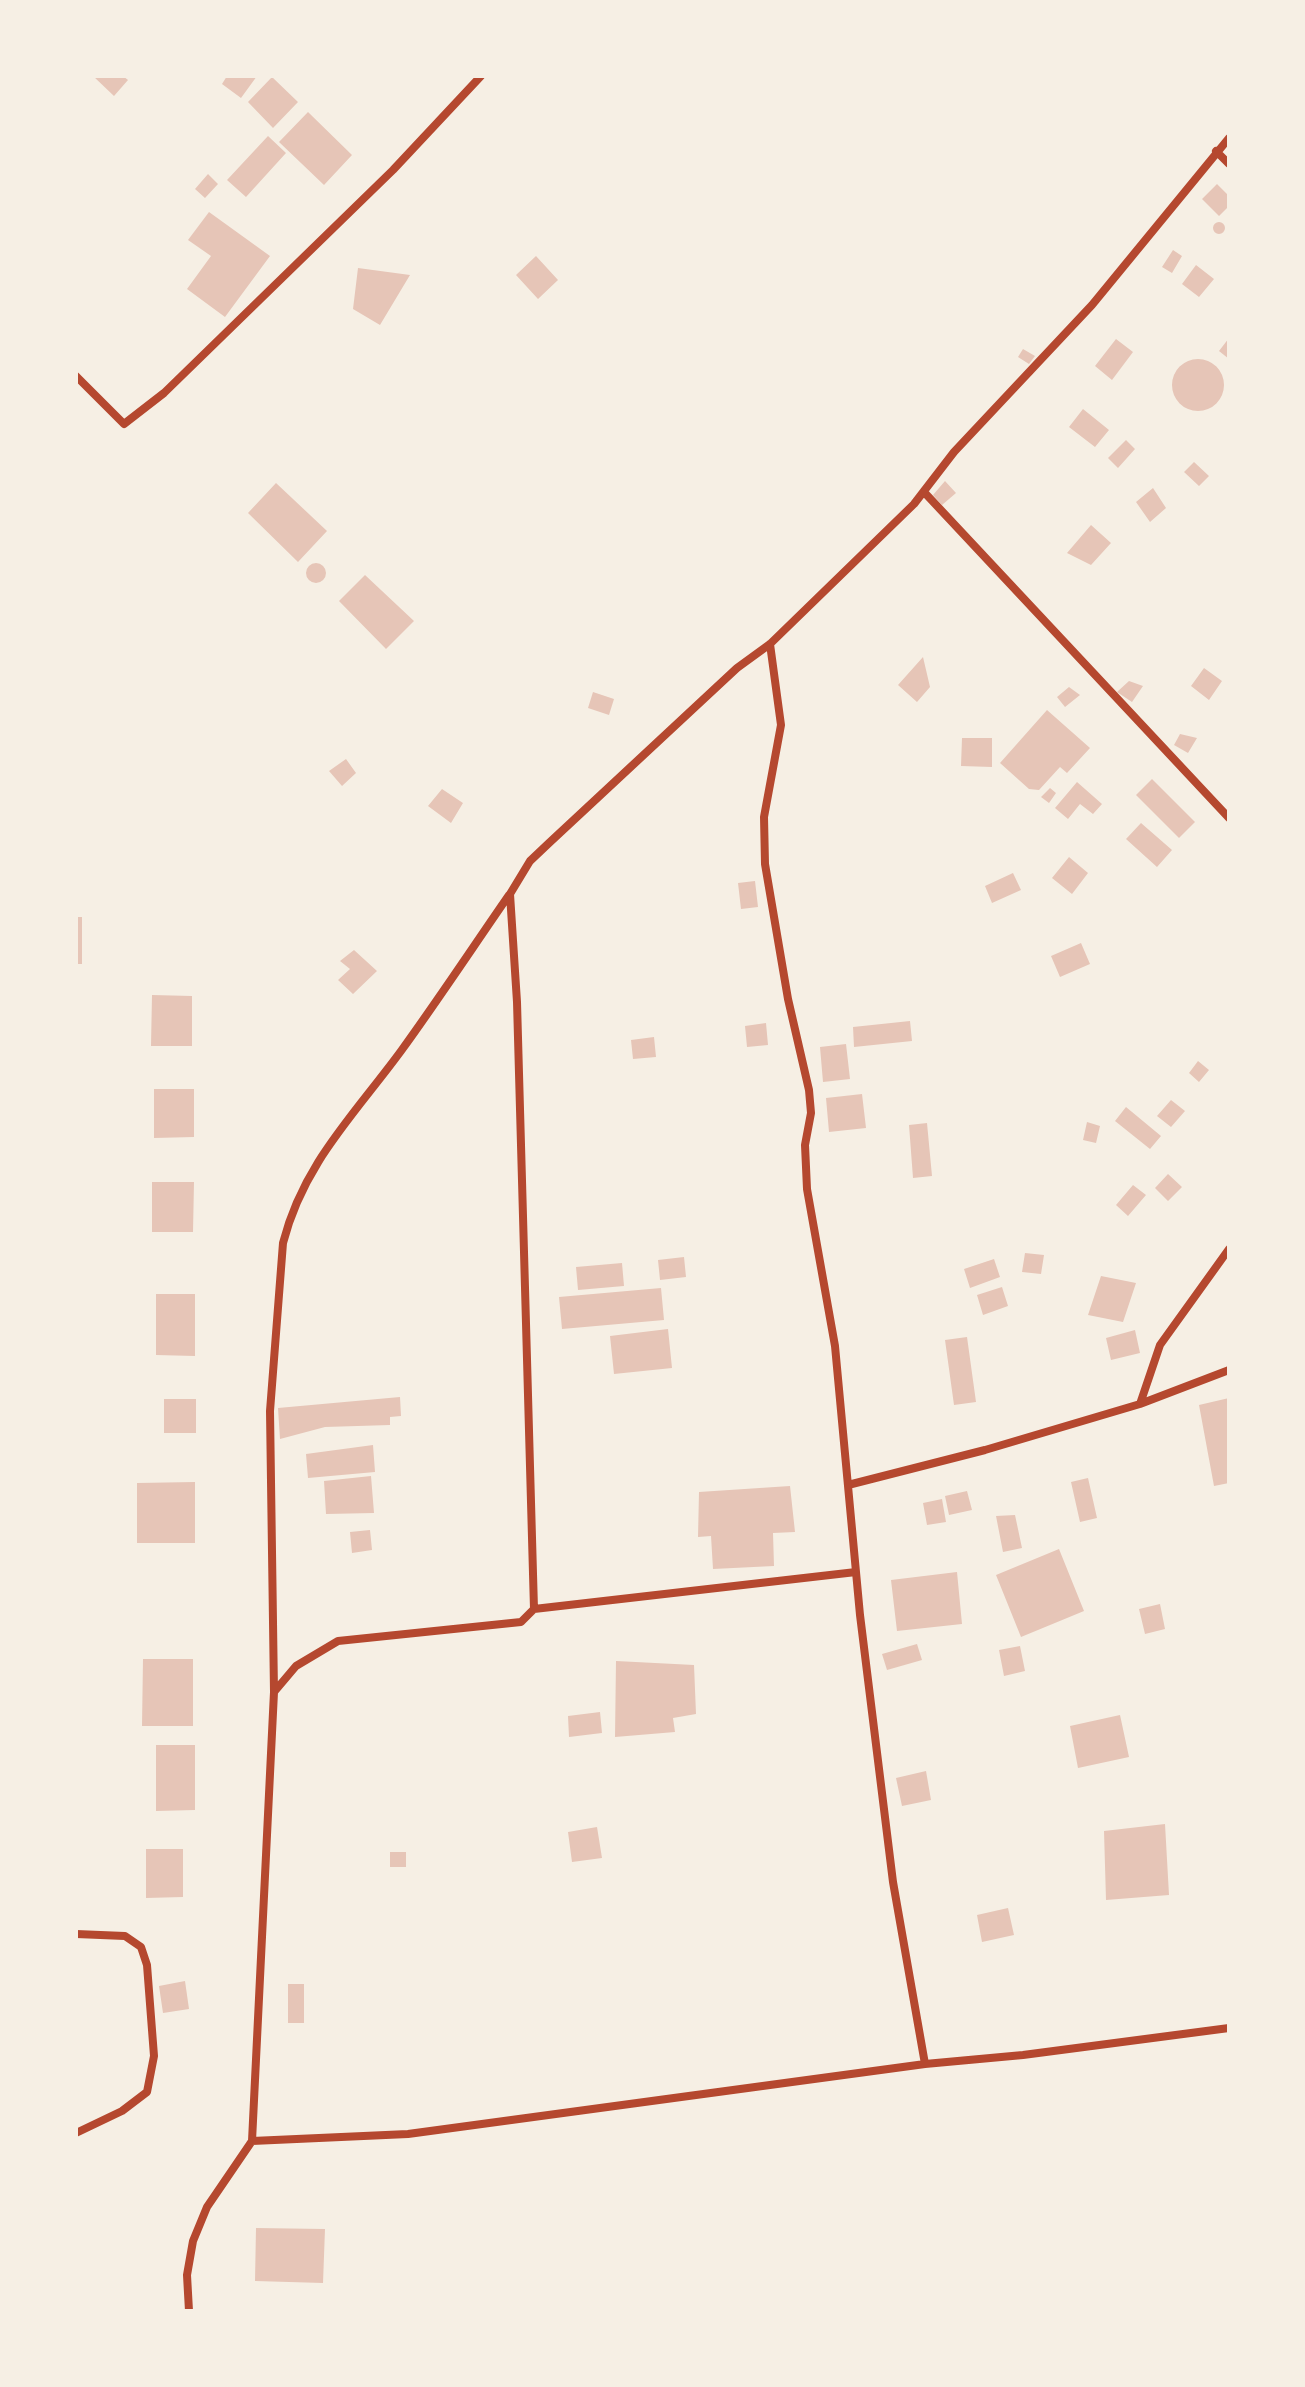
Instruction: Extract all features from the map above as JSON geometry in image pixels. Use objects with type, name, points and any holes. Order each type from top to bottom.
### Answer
[{"type":"street","points":[[76,376],[124,424],[164,393],[233,326],[393,170],[481,76]]},
{"type":"street","points":[[189,2311],[187,2275],[193,2241],[207,2207],[252,2141],[274,1692],[270,1411],[283,1243],[289,1219],[319,1155],[386,1071],[530,861],[737,668],[770,644],[828,585],[897,523],[954,452],[1092,305],[1229,138]]},
{"type":"street","points":[[1216,151],[1229,164]]},
{"type":"street","points":[[924,492],[1229,818]]},
{"type":"street","points":[[770,644],[781,725],[763,844],[788,999],[809,1090],[811,1113],[805,1145],[807,1189],[835,1346],[856,1572],[893,1882],[925,2064]]},
{"type":"street","points":[[274,1692],[296,1666],[338,1641],[521,1622],[529,1618],[534,1609],[517,1017],[510,894]]},
{"type":"street","points":[[1140,1404],[1160,1345],[1229,1249]]},
{"type":"street","points":[[848,1485],[985,1450],[1140,1404],[1229,1370]]},
{"type":"street","points":[[534,1609],[856,1572]]},
{"type":"street","points":[[76,1934],[125,1936],[141,1947],[147,1965],[154,2056],[147,2092],[122,2111],[76,2133]]},
{"type":"street","points":[[252,2141],[408,2134],[925,2064],[1023,2055],[1229,2028]]},
{"type":"building","points":[[93,76],[123,76],[128,80],[114,96]]},
{"type":"building","points":[[227,76],[257,76],[241,98],[222,84]]},
{"type":"building","points":[[272,77],[298,102],[273,128],[248,102]]},
{"type":"building","points":[[308,112],[352,155],[324,185],[279,142]]},
{"type":"building","points":[[268,136],[286,153],[246,197],[227,180]]},
{"type":"building","points":[[208,174],[218,184],[205,198],[195,189]]},
{"type":"building","points":[[1217,184],[1229,196],[1229,206],[1219,216],[1202,199]]},
{"type":"building","points":[[209,212],[270,256],[225,317],[187,289],[211,256],[188,240]]},
{"type":"building","points":[[1219,222],[1225,228],[1219,234],[1213,228]]},
{"type":"building","points":[[1173,250],[1182,256],[1172,273],[1162,267]]},
{"type":"building","points":[[536,256],[558,280],[538,299],[516,275]]},
{"type":"building","points":[[1196,265],[1214,279],[1199,297],[1182,284]]},
{"type":"building","points":[[358,268],[410,275],[380,325],[353,309]]},
{"type":"building","points":[[1229,338],[1229,359],[1219,351]]},
{"type":"building","points":[[1116,339],[1133,352],[1112,380],[1095,366]]},
{"type":"building","points":[[1023,349],[1035,356],[1029,364],[1018,357]]},
{"type":"building","points":[[1198,359],[1217,366],[1224,385],[1217,404],[1198,411],[1179,404],[1172,385],[1179,366]]},
{"type":"building","points":[[1083,409],[1109,430],[1095,447],[1069,427]]},
{"type":"building","points":[[1126,440],[1135,449],[1118,468],[1108,458]]},
{"type":"building","points":[[1194,462],[1209,476],[1199,486],[1184,472]]},
{"type":"building","points":[[945,481],[956,493],[942,505],[933,495]]},
{"type":"building","points":[[276,483],[327,531],[298,562],[248,513]]},
{"type":"building","points":[[1153,488],[1166,508],[1150,522],[1136,502]]},
{"type":"building","points":[[1091,525],[1111,543],[1091,565],[1067,553]]},
{"type":"building","points":[[316,563],[323,566],[326,573],[323,580],[316,583],[309,580],[306,573],[309,566]]},
{"type":"building","points":[[365,575],[414,621],[386,649],[339,601]]},
{"type":"building","points":[[923,657],[930,687],[917,702],[898,685]]},
{"type":"building","points":[[1204,668],[1222,681],[1209,700],[1191,686]]},
{"type":"building","points":[[1129,681],[1143,686],[1132,702],[1117,692]]},
{"type":"building","points":[[1069,687],[1080,695],[1065,707],[1057,697]]},
{"type":"building","points":[[593,692],[614,699],[609,715],[588,708]]},
{"type":"building","points":[[1047,710],[1090,748],[1067,773],[1060,767],[1039,790],[1029,789],[1000,763]]},
{"type":"building","points":[[1180,734],[1197,738],[1188,753],[1174,745]]},
{"type":"building","points":[[962,738],[992,738],[992,767],[961,766]]},
{"type":"building","points":[[346,759],[356,773],[342,786],[329,771]]},
{"type":"building","points":[[1152,779],[1195,822],[1179,838],[1136,795]]},
{"type":"building","points":[[1077,782],[1102,804],[1093,814],[1080,804],[1068,819],[1055,808]]},
{"type":"building","points":[[1050,788],[1056,793],[1049,803],[1041,797]]},
{"type":"building","points":[[442,789],[463,803],[451,823],[428,806]]},
{"type":"building","points":[[1141,823],[1172,850],[1157,867],[1126,839]]},
{"type":"building","points":[[1069,857],[1088,873],[1072,894],[1052,878]]},
{"type":"building","points":[[1013,873],[1021,890],[992,903],[985,886]]},
{"type":"building","points":[[755,881],[758,907],[741,909],[738,883]]},
{"type":"building","points":[[76,917],[82,917],[82,964],[76,964]]},
{"type":"building","points":[[1081,943],[1090,964],[1060,977],[1051,956]]},
{"type":"building","points":[[354,950],[377,971],[353,994],[338,980],[350,969],[340,961]]},
{"type":"building","points":[[152,995],[192,996],[192,1046],[151,1046]]},
{"type":"building","points":[[910,1021],[912,1041],[854,1047],[853,1027]]},
{"type":"building","points":[[766,1023],[768,1045],[747,1047],[745,1026]]},
{"type":"building","points":[[654,1037],[656,1057],[633,1059],[631,1040]]},
{"type":"building","points":[[846,1044],[850,1079],[823,1082],[820,1047]]},
{"type":"building","points":[[1198,1061],[1209,1070],[1199,1082],[1189,1073]]},
{"type":"building","points":[[154,1089],[194,1089],[194,1137],[154,1138]]},
{"type":"building","points":[[862,1094],[866,1128],[829,1132],[826,1098]]},
{"type":"building","points":[[1171,1100],[1185,1111],[1171,1127],[1157,1116]]},
{"type":"building","points":[[1126,1107],[1161,1136],[1150,1149],[1115,1121]]},
{"type":"building","points":[[1087,1122],[1100,1126],[1096,1143],[1083,1140]]},
{"type":"building","points":[[927,1123],[932,1176],[913,1178],[909,1125]]},
{"type":"building","points":[[1168,1174],[1182,1187],[1168,1201],[1155,1188]]},
{"type":"building","points":[[152,1182],[194,1182],[193,1232],[152,1232]]},
{"type":"building","points":[[1133,1185],[1146,1195],[1128,1216],[1116,1205]]},
{"type":"building","points":[[1025,1253],[1044,1255],[1041,1274],[1022,1272]]},
{"type":"building","points":[[684,1257],[686,1277],[660,1280],[658,1260]]},
{"type":"building","points":[[994,1259],[1000,1277],[970,1288],[964,1269]]},
{"type":"building","points":[[622,1263],[624,1286],[578,1290],[576,1267]]},
{"type":"building","points":[[1101,1276],[1136,1283],[1123,1322],[1088,1315]]},
{"type":"building","points":[[1002,1287],[1008,1306],[983,1315],[977,1295]]},
{"type":"building","points":[[661,1288],[664,1320],[562,1329],[559,1297]]},
{"type":"building","points":[[156,1294],[195,1294],[195,1356],[156,1355]]},
{"type":"building","points":[[668,1329],[672,1368],[614,1374],[610,1336]]},
{"type":"building","points":[[1135,1330],[1140,1353],[1111,1360],[1106,1338]]},
{"type":"building","points":[[967,1337],[976,1402],[954,1405],[945,1340]]},
{"type":"building","points":[[400,1397],[401,1416],[390,1417],[390,1425],[325,1427],[280,1439],[278,1408]]},
{"type":"building","points":[[1229,1398],[1229,1483],[1214,1486],[1199,1405]]},
{"type":"building","points":[[164,1399],[196,1399],[196,1433],[164,1433]]},
{"type":"building","points":[[373,1445],[375,1472],[308,1478],[306,1454]]},
{"type":"building","points":[[371,1476],[374,1513],[326,1514],[324,1481]]},
{"type":"building","points":[[1088,1478],[1097,1518],[1080,1522],[1071,1482]]},
{"type":"building","points":[[195,1482],[195,1543],[137,1543],[137,1483]]},
{"type":"building","points":[[790,1486],[795,1532],[773,1533],[774,1566],[713,1569],[711,1536],[698,1537],[699,1492]]},
{"type":"building","points":[[967,1491],[972,1510],[949,1515],[945,1496]]},
{"type":"building","points":[[942,1499],[946,1522],[927,1525],[923,1503]]},
{"type":"building","points":[[1015,1515],[1022,1548],[1003,1552],[996,1516]]},
{"type":"building","points":[[370,1530],[372,1550],[352,1553],[350,1532]]},
{"type":"building","points":[[1059,1549],[1084,1611],[1021,1637],[996,1575]]},
{"type":"building","points":[[957,1572],[962,1624],[897,1631],[891,1580]]},
{"type":"building","points":[[1160,1604],[1165,1629],[1145,1634],[1139,1609]]},
{"type":"building","points":[[917,1644],[922,1660],[887,1670],[882,1654]]},
{"type":"building","points":[[1020,1646],[1025,1671],[1004,1676],[999,1650]]},
{"type":"building","points":[[143,1659],[193,1659],[193,1726],[142,1726]]},
{"type":"building","points":[[616,1661],[694,1665],[696,1714],[673,1718],[675,1732],[615,1737]]},
{"type":"building","points":[[600,1712],[602,1733],[569,1737],[568,1716]]},
{"type":"building","points":[[1120,1715],[1129,1757],[1078,1768],[1070,1726]]},
{"type":"building","points":[[156,1745],[195,1745],[195,1810],[156,1811]]},
{"type":"building","points":[[926,1771],[931,1800],[902,1806],[896,1778]]},
{"type":"building","points":[[1165,1824],[1169,1895],[1106,1900],[1104,1831]]},
{"type":"building","points":[[597,1827],[602,1858],[572,1862],[568,1832]]},
{"type":"building","points":[[146,1849],[183,1849],[183,1897],[146,1898]]},
{"type":"building","points":[[390,1852],[406,1852],[406,1867],[390,1867]]},
{"type":"building","points":[[1008,1908],[1014,1935],[982,1942],[977,1915]]},
{"type":"building","points":[[185,1981],[189,2009],[163,2013],[159,1986]]},
{"type":"building","points":[[288,1984],[304,1984],[304,2023],[288,2023]]},
{"type":"building","points":[[256,2228],[325,2229],[323,2283],[255,2281]]}]
